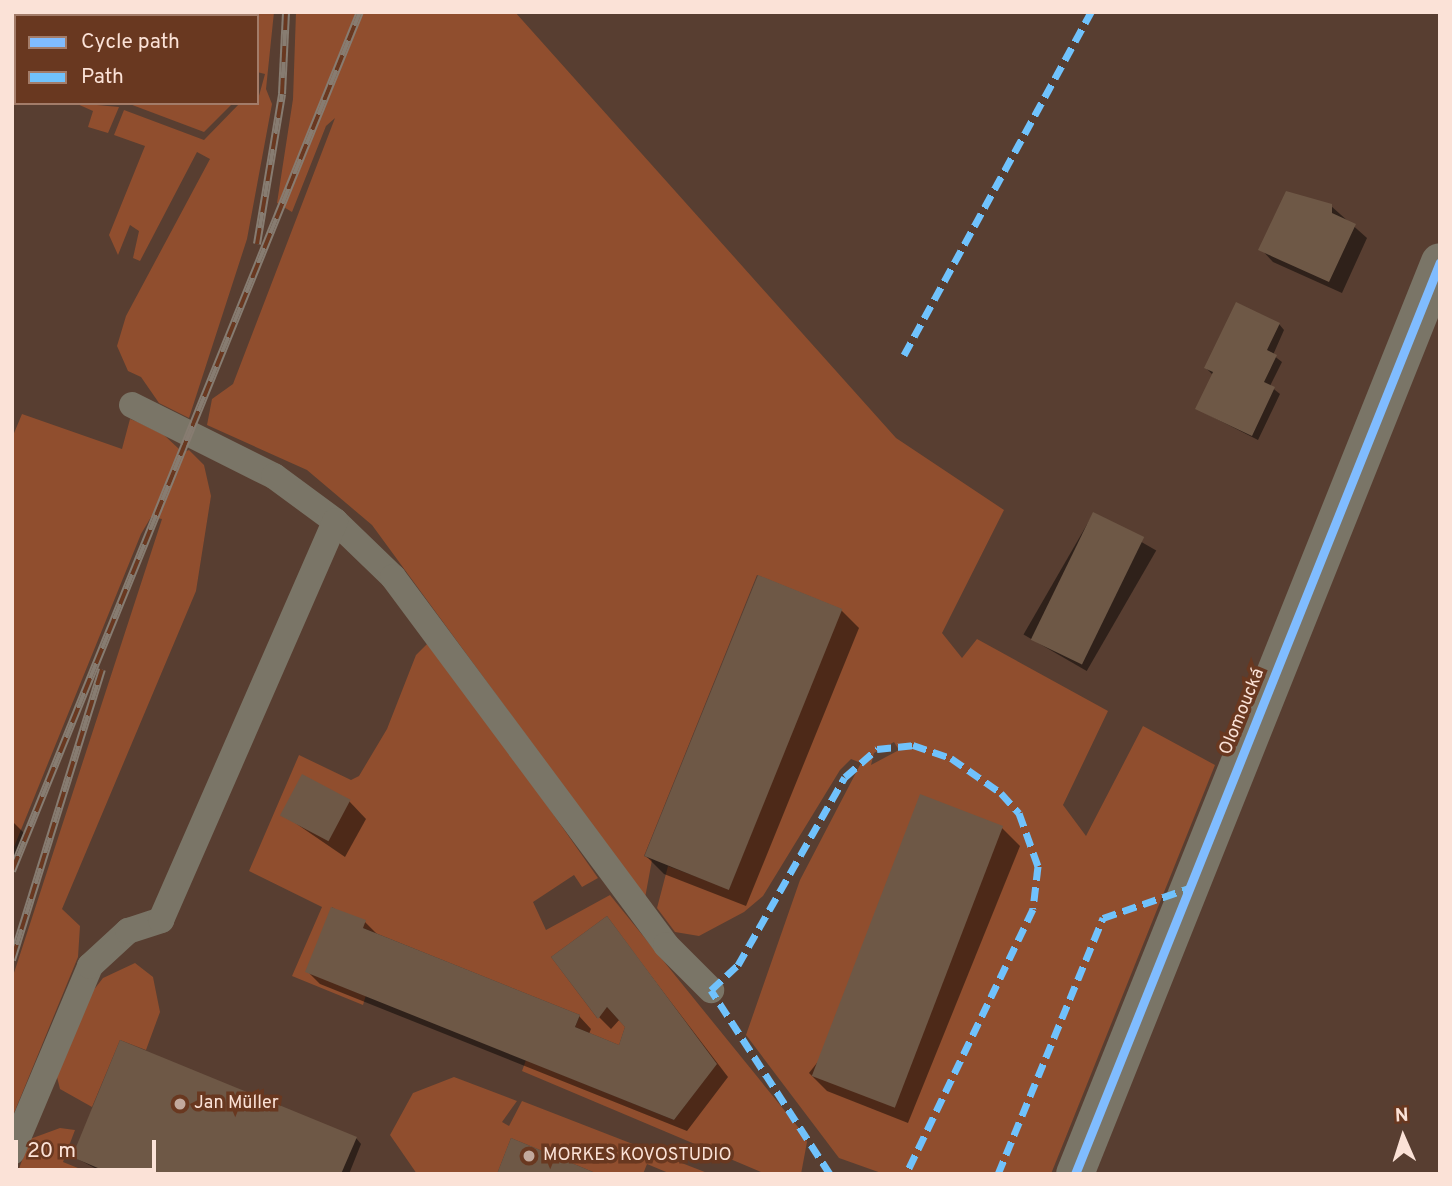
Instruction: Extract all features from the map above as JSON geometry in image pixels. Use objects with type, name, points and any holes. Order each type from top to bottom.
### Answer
[{"type":"street","name":"Olomoucká","points":[[1075,1174],[1440,262]]},
{"type":"lane","points":[[132,405],[274,476],[335,521],[441,635],[666,945],[711,990]]},
{"type":"lane","points":[[12,1152],[90,966],[128,930],[161,920],[335,521]]},
{"type":"shaded area","points":[[12,12],[274,12],[266,89],[272,104],[247,239],[189,418],[159,403],[141,377],[128,371],[117,346],[126,316],[210,159],[197,152],[140,261],[133,258],[139,231],[130,225],[118,255],[109,235],[145,146],[114,135],[124,110],[204,140],[238,105],[259,105],[265,74],[259,72],[259,14],[14,14],[14,37]]},
{"type":"shaded area","points":[[296,12],[515,12],[896,438],[1004,510],[942,633],[962,658],[977,639],[1108,711],[1063,805],[1086,836],[1143,726],[1215,765],[1051,1174],[884,1174],[839,1158],[746,1035],[800,880],[861,763],[851,759],[840,770],[763,896],[744,912],[699,936],[675,932],[657,908],[668,866],[729,889],[841,609],[757,575],[644,856],[652,860],[645,898],[372,525],[307,470],[207,425],[212,399],[233,384],[335,118],[326,126],[292,212],[277,203],[293,99]],"holes":[[[894,742],[899,750],[871,765],[874,753]]]},
{"type":"shaded area","points":[[80,105],[119,107],[108,133],[88,127],[93,111]]},
{"type":"shaded area","points":[[132,105],[231,105],[204,132]]},
{"type":"shaded area","points":[[22,414],[122,449],[130,419],[138,422],[164,435],[179,449],[177,455],[189,450],[204,465],[211,496],[196,591],[62,909],[80,926],[78,957],[12,1118],[12,979],[162,519],[151,517],[141,534],[12,852],[12,438]]},
{"type":"shaded area","points":[[431,640],[598,878],[582,887],[574,875],[533,902],[546,930],[610,895],[802,1132],[807,1142],[801,1174],[766,1174],[522,1071],[526,1060],[674,1120],[716,1064],[607,916],[551,957],[597,1018],[607,1007],[625,1027],[619,1045],[575,1027],[580,1015],[363,928],[332,907],[366,995],[363,1005],[292,976],[322,907],[249,871],[299,755],[351,780],[359,776],[387,729],[416,655]]},
{"type":"shaded area","points":[[135,963],[153,977],[160,1012],[146,1050],[120,1040],[92,1107],[60,1089],[57,1077],[89,996],[103,978]]},
{"type":"shaded area","points":[[454,1077],[517,1101],[502,1122],[509,1126],[522,1101],[710,1174],[671,1174],[647,1164],[643,1174],[598,1174],[511,1138],[497,1174],[417,1174],[390,1135],[413,1093]]},
{"type":"shaded area","points":[[60,1128],[75,1130],[63,1162],[93,1174],[17,1174],[30,1139]]},
{"type":"building","points":[[1286,191],[1332,204],[1332,213],[1356,224],[1329,282],[1258,250]]},
{"type":"building","points":[[1236,302],[1280,323],[1267,350],[1277,355],[1264,382],[1275,387],[1252,436],[1195,409],[1213,372],[1204,368]]},
{"type":"building","points":[[1093,512],[1144,537],[1082,665],[1031,640]]},
{"type":"building","points":[[758,575],[842,609],[729,890],[644,856]]},
{"type":"building","points":[[302,774],[351,800],[328,841],[280,815]]},
{"type":"building","points":[[920,794],[1003,826],[895,1108],[812,1076]]},
{"type":"building","points":[[331,907],[366,920],[363,928],[580,1015],[575,1027],[619,1045],[625,1027],[607,1007],[598,1019],[551,957],[607,916],[717,1064],[674,1120],[305,972]]},
{"type":"building","name":"Jan Müller","points":[[120,1040],[357,1137],[341,1174],[112,1174],[72,1157]]},
{"type":"building","name":"MORKES KOVOSTUDIO","points":[[511,1138],[598,1174],[497,1174]]},
{"type":"railway","points":[[257,244],[282,94],[286,12]]},
{"type":"railway","points":[[12,871],[360,12]]},
{"type":"railway","points":[[12,960],[102,670]]},
{"type":"marked path","points":[[904,355],[1091,12]]},
{"type":"marked path","points":[[830,1174],[711,990],[738,965],[845,777],[877,749],[913,745],[951,758],[1001,793],[1019,813],[1038,866],[1033,909],[906,1174]]},
{"type":"marked path","points":[[998,1174],[1103,918],[1189,888]]},
{"type":"cycle path","points":[[1075,1174],[1440,262]]},
{"type":"place","name":"Jan Müller","points":[[180,1104]]},
{"type":"place","name":"MORKES KOVOSTUDIO","points":[[529,1156]]}]
